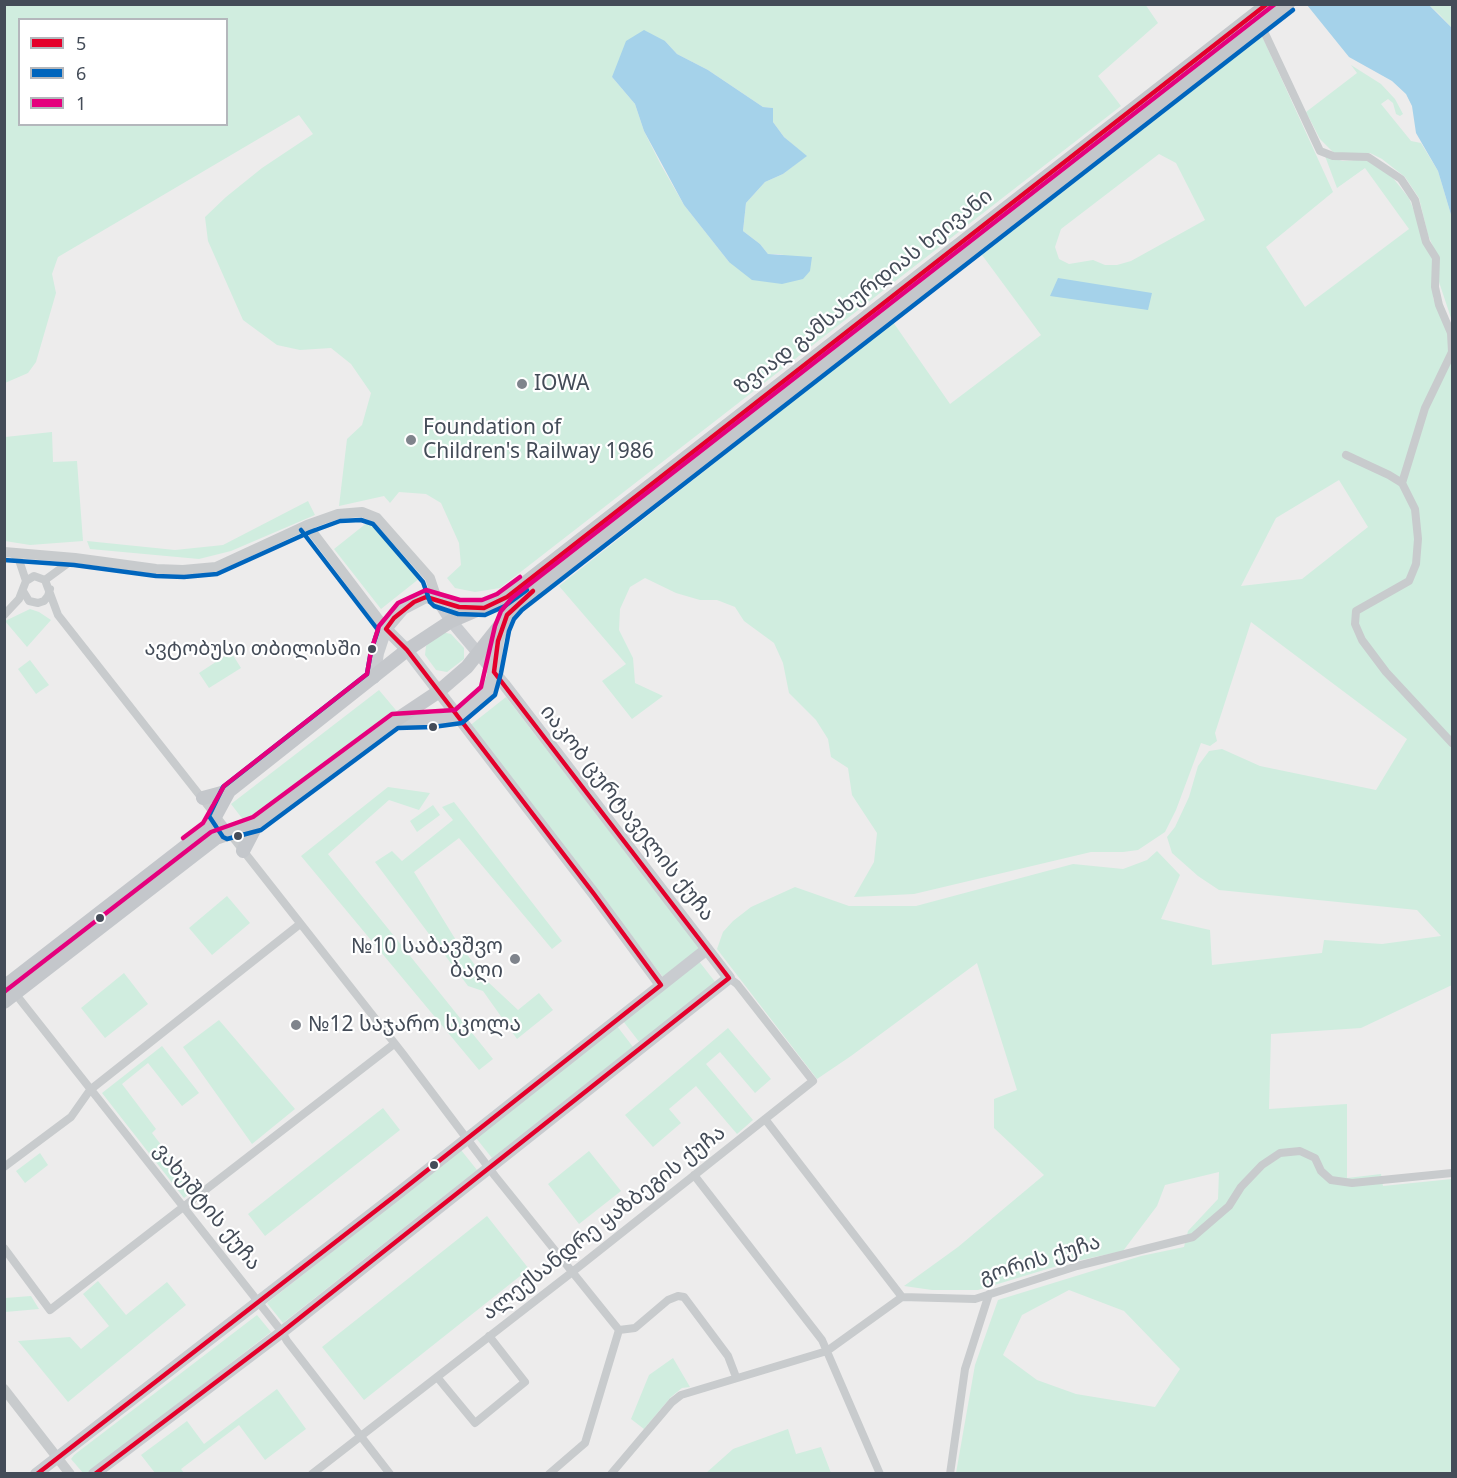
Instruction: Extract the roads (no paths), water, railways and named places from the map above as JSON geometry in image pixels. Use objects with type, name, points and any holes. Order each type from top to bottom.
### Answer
[{"type":"main road","name":"ზვიად გამსახურდიას ხეივანი","points":[[257,824],[455,679],[517,604],[1268,4]]},
{"type":"main road","name":"ზვიად გამსახურდიას ხეივანი","points":[[826,356],[1288,4]]},
{"type":"main road","name":"ზვიად გამსახურდიას ხეივანი","points":[[229,791],[407,650],[451,621],[507,597],[794,381]]},
{"type":"main road","points":[[374,678],[378,653],[386,628],[403,609],[414,602],[426,597],[459,607],[484,608]]},
{"type":"main road","name":"იაკობ ცურტაველის ქუჩა","points":[[436,599],[729,978]]},
{"type":"main road","points":[[396,720],[458,717],[488,691],[494,672],[498,641],[507,615]]},
{"type":"main road","points":[[386,628],[407,650],[661,985]]},
{"type":"main road","points":[[203,798],[229,791]]},
{"type":"main road","points":[[7,989],[209,828],[229,791]]},
{"type":"main road","points":[[7,989],[205,846],[229,832],[257,824]]},
{"type":"main road","points":[[243,851],[257,824]]},
{"type":"main road","points":[[36,1473],[468,1139],[707,949]]},
{"type":"main road","points":[[94,1473],[282,1332],[729,978]]},
{"type":"street","points":[[1261,25],[1320,151],[1333,156],[1368,157],[1401,179],[1415,200],[1426,242],[1436,258],[1435,287],[1439,305],[1451,333],[1452,352],[1425,408],[1402,483]]},
{"type":"street","points":[[1346,455],[1402,483],[1415,509],[1418,539],[1416,564],[1409,581],[1356,611],[1355,624],[1362,640],[1386,672],[1452,743]]},
{"type":"street","points":[[9,553],[75,558],[156,569],[183,570],[216,567],[307,525],[338,514],[362,512],[377,518],[430,578],[436,599]]},
{"type":"street","points":[[307,525],[386,628]]},
{"type":"street","points":[[4,615],[19,599],[26,581],[19,560],[9,553]]},
{"type":"street","points":[[45,579],[75,558]]},
{"type":"street","points":[[26,581],[34,576],[45,579],[58,615],[572,1273],[620,1330]]},
{"type":"street","points":[[4,615],[44,601],[50,589]]},
{"type":"street","points":[[23,591],[25,597],[58,615]]},
{"type":"street","points":[[4,1167],[71,1117],[90,1090],[300,924]]},
{"type":"street","name":"ალექსანდრე ყაზბეგის ქუჩა","points":[[312,1473],[572,1273],[813,1081],[737,984],[729,978]]},
{"type":"street","name":"ვახუშტის ქუჩა","points":[[7,989],[184,1207],[390,1473]]},
{"type":"street","points":[[4,1248],[50,1310],[394,1044]]},
{"type":"street","points":[[611,1473],[672,1402],[681,1395],[827,1351],[902,1297],[765,1119]]},
{"type":"street","name":"გორის ქუჩა","points":[[902,1297],[975,1299],[1077,1266],[1193,1237],[1229,1206],[1241,1187],[1262,1165],[1280,1153],[1300,1151],[1315,1158],[1321,1171],[1331,1179],[1353,1183],[1452,1173]]},
{"type":"street","points":[[694,1175],[822,1340],[880,1473]]},
{"type":"street","points":[[950,1473],[965,1369],[989,1294]]},
{"type":"street","points":[[620,1330],[635,1328],[669,1300],[678,1296],[684,1297],[728,1356],[736,1377]]},
{"type":"street","points":[[549,1473],[585,1443],[620,1330]]},
{"type":"street","points":[[437,1377],[475,1423],[525,1382],[489,1336]]},
{"type":"street","points":[[4,1389],[70,1473]]},
{"type":"water","points":[[1307,5],[1429,5],[1452,28],[1452,218],[1438,171],[1416,133],[1412,106],[1406,94],[1392,81],[1349,57]]},
{"type":"water","points":[[644,30],[665,41],[677,54],[708,70],[763,107],[773,108],[773,122],[784,137],[807,156],[783,174],[765,182],[746,203],[743,231],[760,244],[768,254],[812,257],[810,271],[803,279],[782,284],[752,280],[729,262],[684,205],[644,131],[635,104],[612,77],[626,41]]},
{"type":"water","points":[[1058,278],[1152,293],[1148,310],[1050,296]]},
{"type":"place","name":"IOWA","points":[[522,384]]},
{"type":"place","name":"Foundation of Children's Railway 1986","points":[[411,440]]},
{"type":"place","name":"ავტობუსი თბილისში","points":[[372,649]]},
{"type":"place","name":"№10 საბავშვო ბაღი","points":[[515,959]]},
{"type":"place","name":"№12 საჯარო სკოლა","points":[[296,1025]]}]
